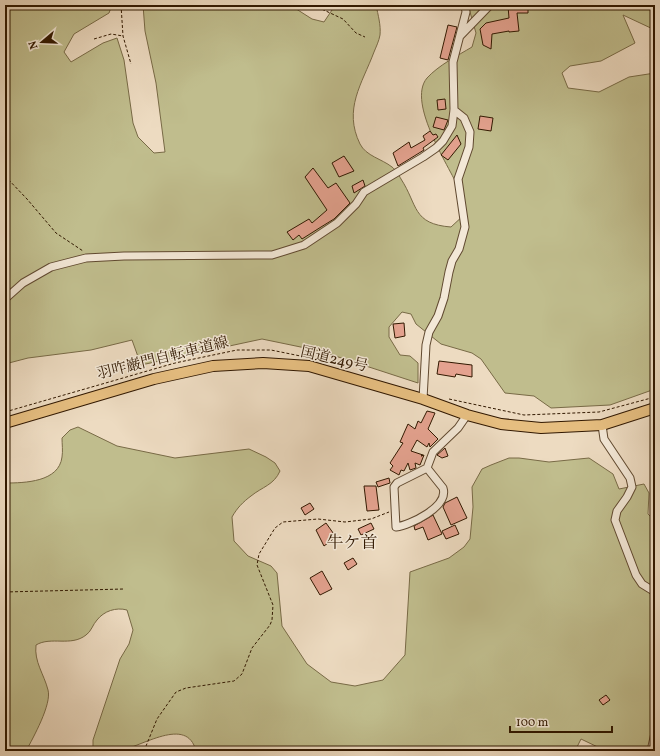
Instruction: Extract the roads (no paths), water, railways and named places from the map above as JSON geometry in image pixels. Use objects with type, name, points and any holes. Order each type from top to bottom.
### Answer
[{"type":"highway","name":"国道249号","points":[[5,423],[154,379],[213,366],[263,363],[309,366],[423,399],[467,415],[501,424],[540,428],[602,425],[655,408]]},
{"type":"street","points":[[5,298],[23,283],[51,267],[90,258],[124,256],[272,255],[304,245],[337,222],[356,204],[364,192],[436,148],[452,126],[454,110],[453,62],[466,12],[465,5]]},
{"type":"street","points":[[460,37],[490,5]]},
{"type":"street","points":[[423,399],[426,345],[429,332],[440,310],[449,272],[459,249],[464,228],[458,179],[469,147],[470,132],[464,118],[454,110]]},
{"type":"street","points":[[427,468],[443,488],[443,498],[434,510],[404,526],[396,527],[394,487],[397,483],[427,468],[433,452],[458,428],[467,415]]},
{"type":"street","points":[[602,425],[604,439],[630,478],[632,487],[617,511],[615,520],[636,575],[642,584],[655,592]]},
{"type":"street","points":[[651,751],[655,733]]},
{"type":"district","name":"牛ケ首","points":[[352,543]]}]
